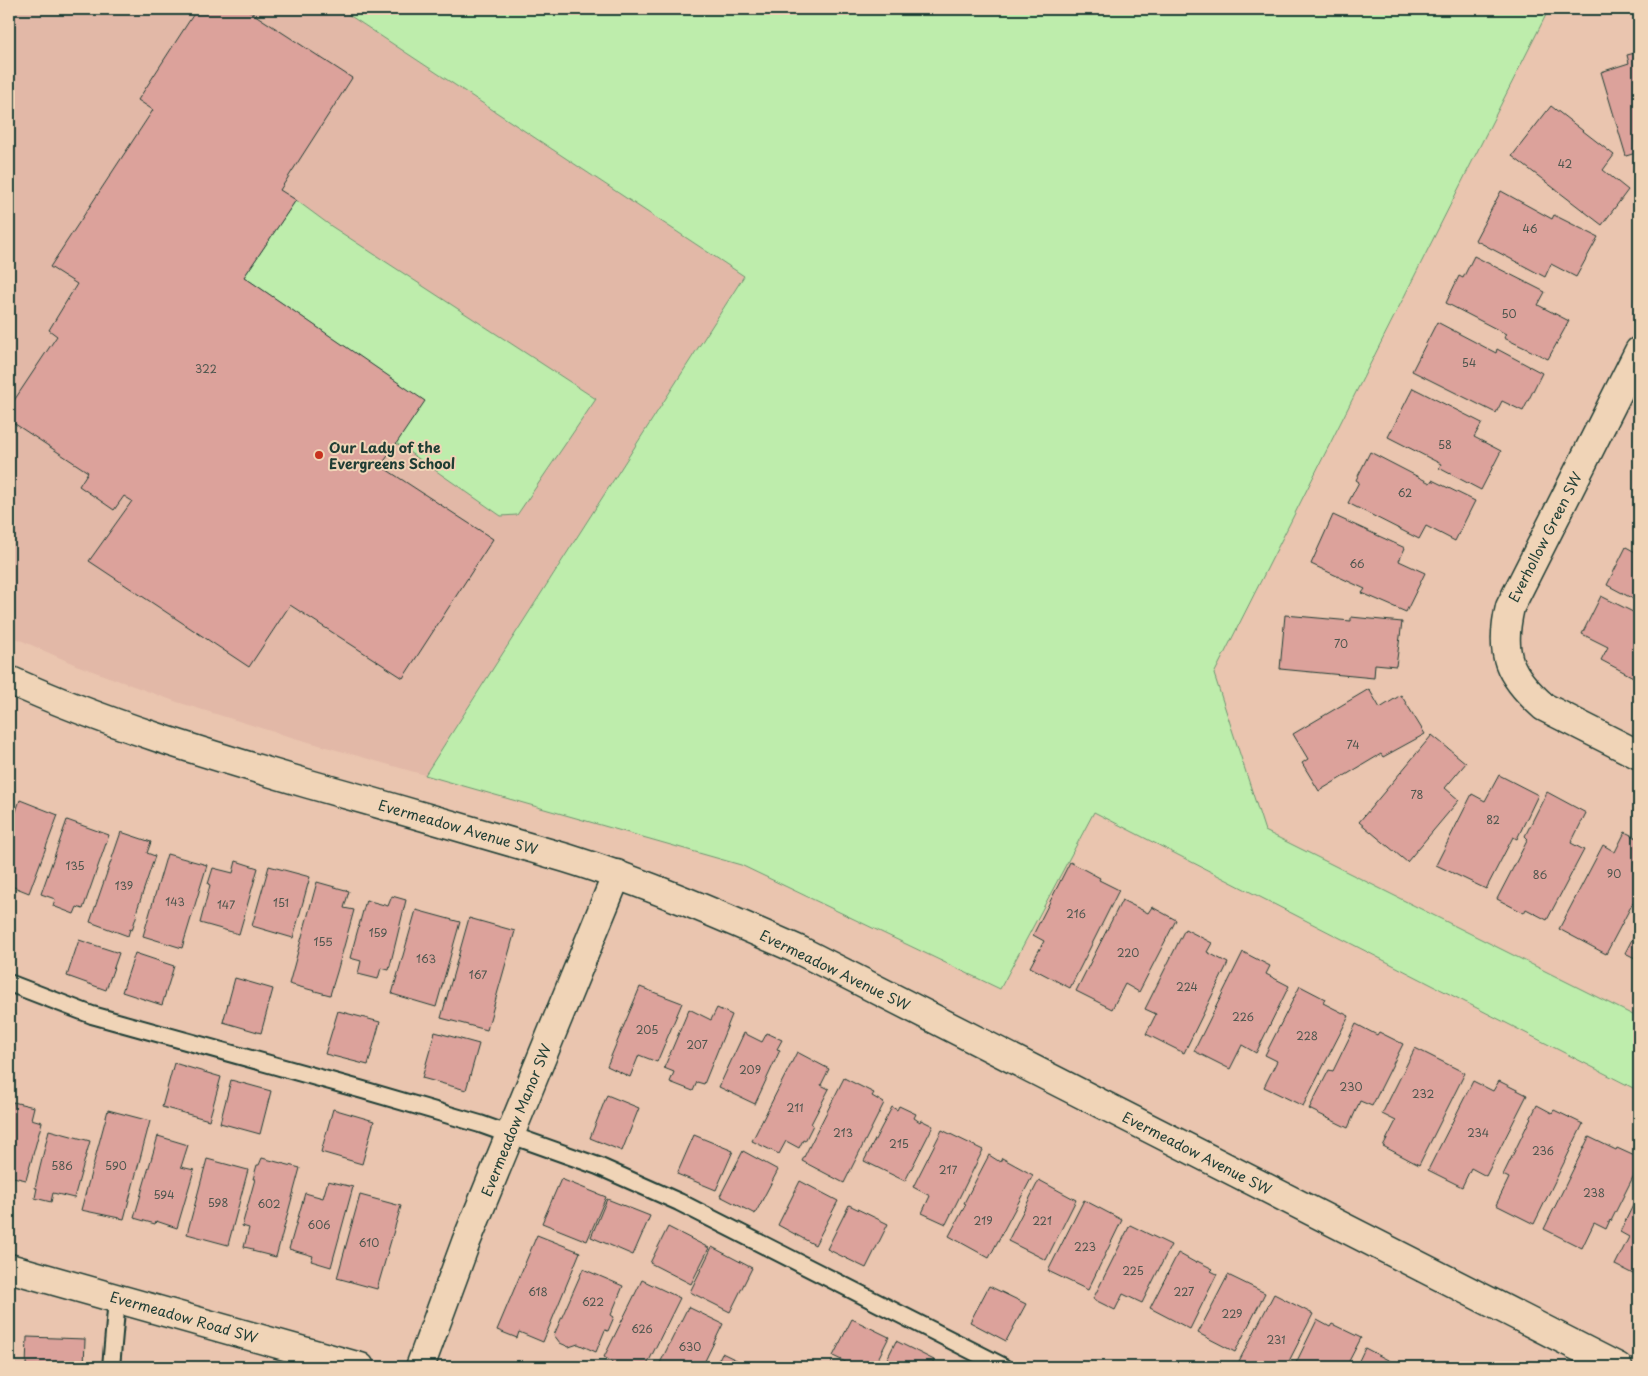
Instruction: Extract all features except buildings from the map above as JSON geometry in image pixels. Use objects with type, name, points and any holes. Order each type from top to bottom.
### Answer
[{"type":"street","name":"Everhollow Green SW","points":[[1639,351],[1510,607],[1505,629],[1505,648],[1519,682],[1544,707],[1639,755]]},
{"type":"street","name":"Evermeadow Avenue SW","points":[[9,680],[86,714],[144,734],[223,759],[617,874],[741,924],[801,951],[1618,1367]]},
{"type":"street","name":"Evermeadow Manor SW","points":[[420,1367],[466,1242],[617,874]]},
{"type":"street","name":"Evermeadow Road SW","points":[[9,1268],[360,1367]]},
{"type":"lane","points":[[9,984],[92,1015],[363,1090],[510,1134],[598,1166],[679,1202],[1004,1367]]},
{"type":"lane","points":[[110,1367],[117,1298]]},
{"type":"shaded area","name":"Our Lady of the Evergreens School","points":[[9,9],[340,9],[744,276],[425,775],[277,733],[177,702],[76,665],[9,635]]},
{"type":"green space","points":[[340,9],[1549,9],[1214,674],[1265,831],[1639,1018],[1639,1091],[1094,812],[1000,989],[741,865],[425,775],[744,276]]},
{"type":"green space","points":[[296,200],[331,226],[596,399],[517,515],[501,516],[396,443],[424,401],[244,277]]},
{"type":"place","name":"Our Lady of the Evergreens School","points":[[319,455]]}]
